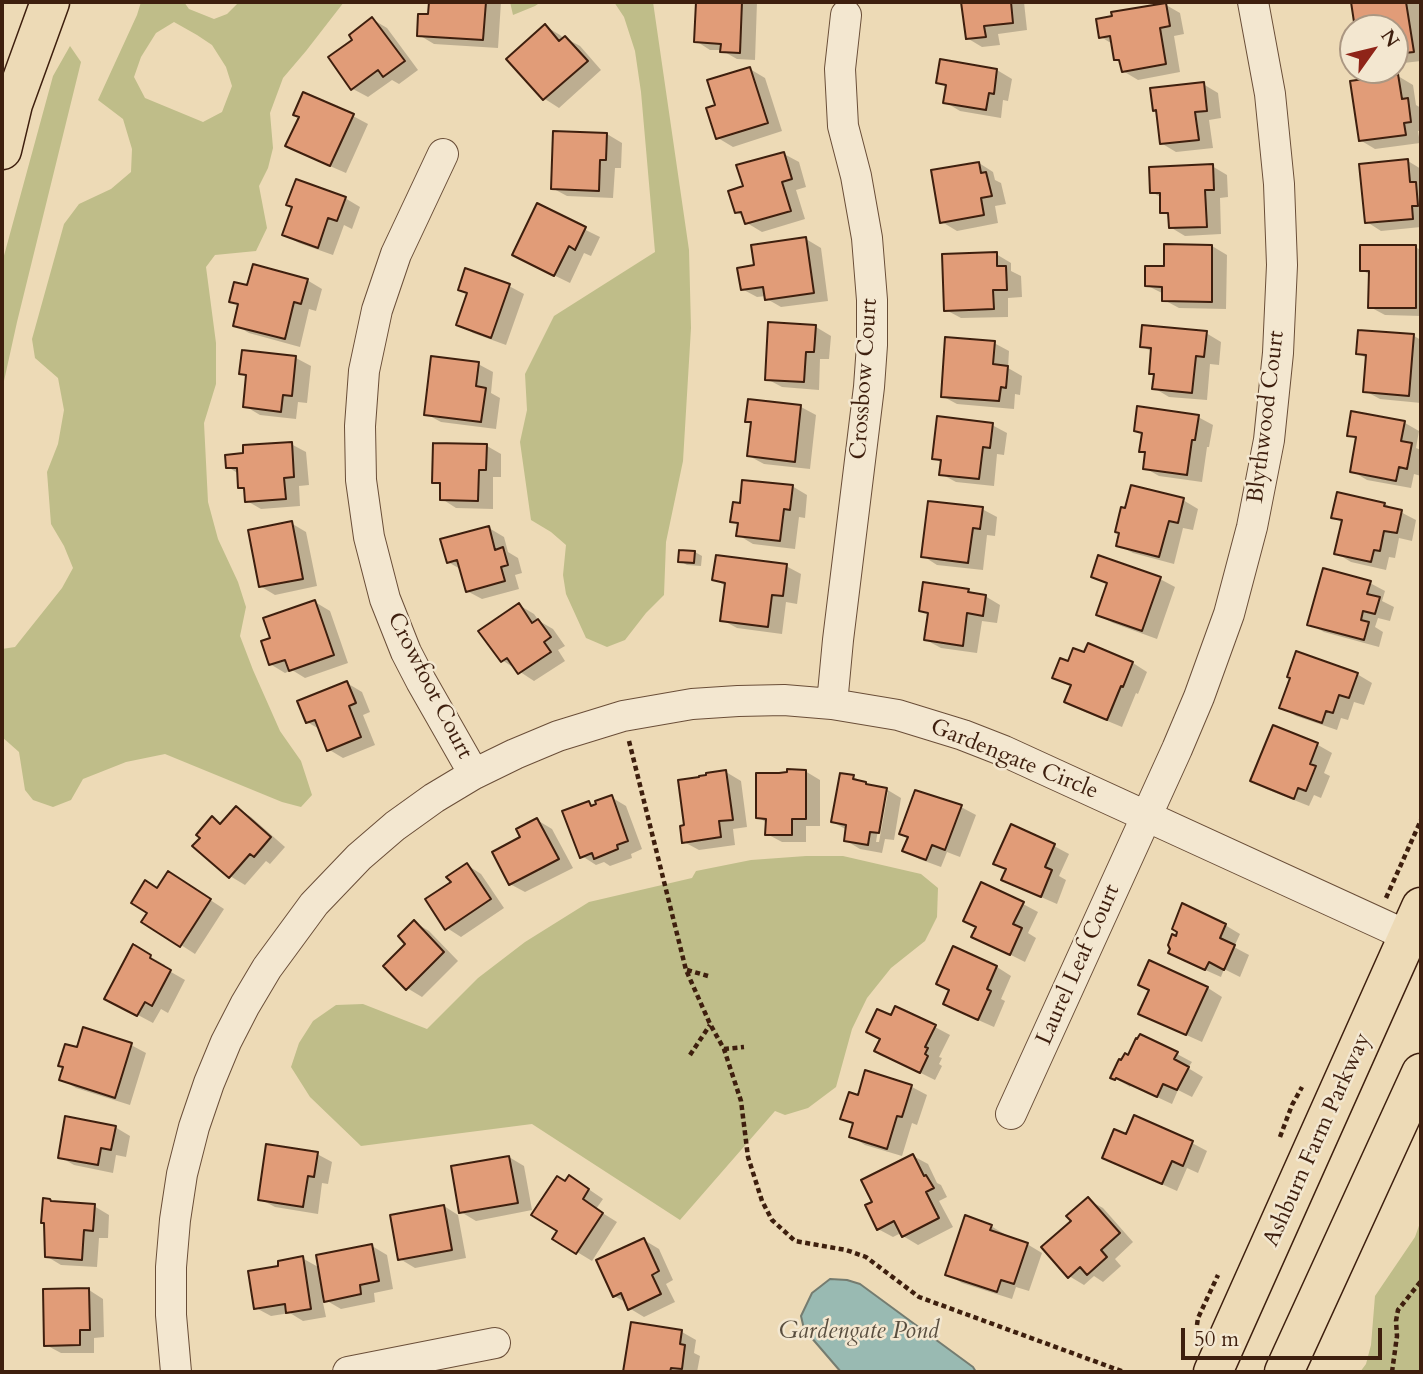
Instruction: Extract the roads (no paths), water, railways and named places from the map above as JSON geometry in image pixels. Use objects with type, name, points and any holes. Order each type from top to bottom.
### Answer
[{"type":"main road","points":[[2,150],[13,104],[50,2]]},
{"type":"main road","name":"Ashburn Farm Parkway","points":[[1213,1372],[1417,929]]},
{"type":"main road","points":[[1284,1372],[1421,1073]]},
{"type":"street","name":"Blythwood Court","points":[[1146,816],[1199,697],[1229,614],[1252,527],[1269,440],[1278,353],[1282,265],[1280,197],[1270,94],[1253,2]]},
{"type":"street","name":"Crossbow Court","points":[[832,704],[872,345],[872,300],[867,238],[856,176],[843,126],[839,69],[846,15]]},
{"type":"street","name":"Crowfoot Court","points":[[443,154],[396,254],[377,310],[364,371],[359,426],[361,480],[369,537],[385,599],[406,652],[474,774]]},
{"type":"street","name":"Gardengate Circle","points":[[176,1372],[171,1314],[171,1267],[182,1174],[209,1083],[244,1005],[267,968],[314,904],[359,857],[395,826],[474,774],[558,736],[622,716],[692,704],[738,701],[832,704],[898,715],[1004,751],[1146,816],[1417,929]]},
{"type":"street","name":"Laurel Leaf Court","points":[[1011,1114],[1146,816]]},
{"type":"street","points":[[348,1372],[495,1343]]},
{"type":"water","name":"Gardengate Pond","points":[[830,1279],[860,1284],[973,1367],[976,1372],[841,1372],[804,1329],[801,1316],[812,1293]]}]
